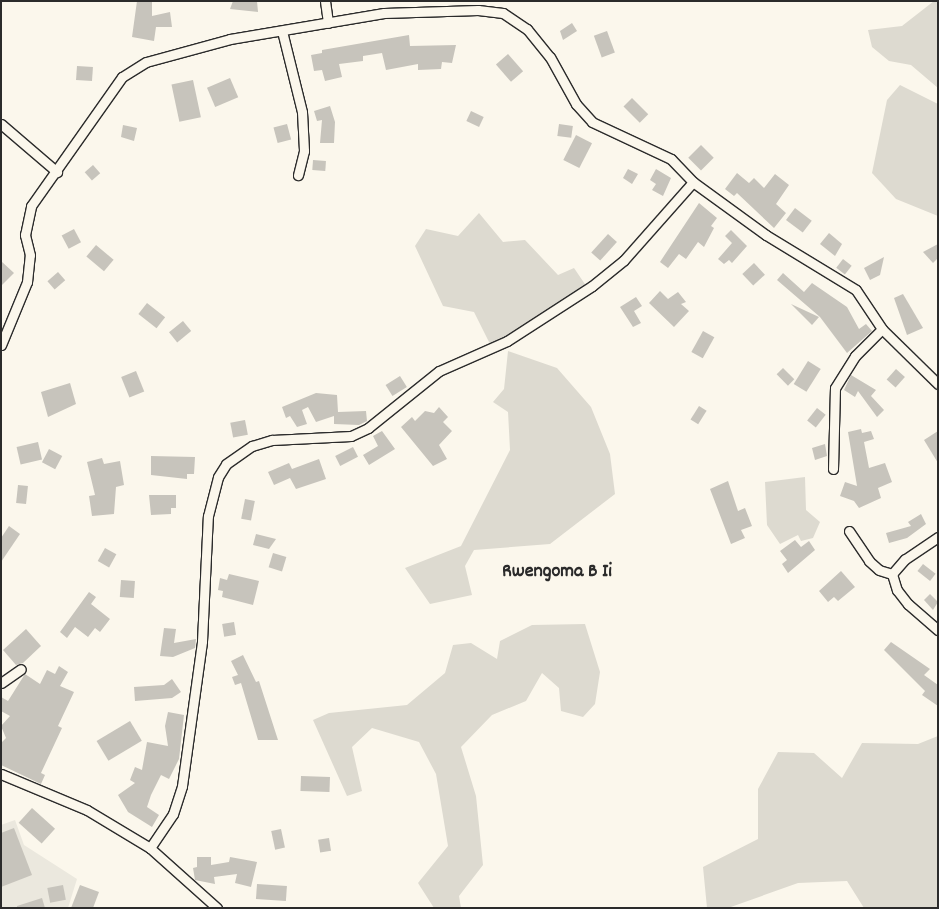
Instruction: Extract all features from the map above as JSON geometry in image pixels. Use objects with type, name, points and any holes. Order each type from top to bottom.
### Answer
[{"type":"street","points":[[325,1],[328,23]]},
{"type":"street","points":[[1,345],[27,282],[30,255],[25,235],[26,216],[122,77],[146,62],[230,39],[328,23],[435,9],[503,13],[527,29],[550,57],[576,104],[592,122],[659,152],[693,182],[766,235],[856,290],[882,329],[938,384]]},
{"type":"street","points":[[282,32],[302,112],[304,151],[298,175]]},
{"type":"street","points":[[1,124],[57,172]]},
{"type":"street","points":[[150,848],[173,814],[182,786],[202,641],[208,516],[218,477],[226,464],[252,446],[272,440],[351,436],[368,428],[434,374],[507,341],[592,286],[624,260],[693,182]]},
{"type":"street","points":[[833,469],[834,388],[855,356],[882,329]]},
{"type":"street","points":[[849,531],[869,561],[879,570],[892,574]]},
{"type":"street","points":[[892,574],[905,559],[938,537]]},
{"type":"street","points":[[892,574],[897,590],[908,604],[938,630]]},
{"type":"street","points":[[1,683],[21,669]]},
{"type":"street","points":[[1,774],[87,810],[150,848],[217,908]]},
{"type":"shaded area","points":[[934,1],[938,1],[938,88],[911,65],[889,61],[872,47],[868,30],[902,26]]},
{"type":"shaded area","points":[[900,85],[938,104],[938,216],[896,199],[872,173],[887,100]]},
{"type":"shaded area","points":[[479,213],[503,242],[525,240],[558,275],[574,268],[591,293],[493,350],[474,312],[443,306],[415,246],[426,229],[458,236]]},
{"type":"shaded area","points":[[508,351],[557,368],[591,407],[610,454],[615,494],[550,544],[474,550],[465,566],[472,595],[430,604],[405,568],[461,546],[510,450],[508,412],[493,402],[504,389]]},
{"type":"shaded area","points":[[805,477],[806,510],[820,522],[813,538],[801,541],[798,535],[780,544],[767,525],[765,482]]},
{"type":"shaded area","points":[[585,624],[600,672],[595,704],[583,717],[561,711],[559,688],[542,673],[526,701],[492,715],[461,747],[476,796],[483,865],[459,896],[461,908],[434,908],[418,883],[448,846],[436,774],[419,742],[372,728],[352,747],[362,791],[347,796],[313,720],[329,713],[407,705],[445,673],[453,645],[471,643],[497,659],[500,641],[532,625]]},
{"type":"shaded area","points":[[938,736],[938,908],[864,908],[847,881],[798,883],[728,908],[707,908],[703,867],[758,839],[758,789],[778,752],[814,753],[842,778],[862,743],[918,744]]},
{"type":"shaded area","points":[[15,820],[24,845],[77,879],[68,908],[1,908],[1,825]]},
{"type":"building","points":[[137,1],[152,1],[152,16],[170,12],[172,27],[156,27],[154,41],[132,37]]},
{"type":"building","points":[[233,1],[257,1],[258,12],[230,9]]},
{"type":"building","points":[[572,23],[577,31],[563,40],[560,31]]},
{"type":"building","points":[[607,31],[615,53],[602,57],[594,36]]},
{"type":"building","points":[[409,35],[410,46],[456,45],[452,63],[442,62],[441,69],[418,70],[418,64],[386,70],[382,53],[363,56],[363,61],[339,64],[342,77],[325,81],[322,70],[314,71],[311,55],[322,53],[322,50]]},
{"type":"building","points":[[508,54],[523,71],[511,82],[496,64]]},
{"type":"building","points":[[77,66],[93,67],[92,81],[76,80]]},
{"type":"building","points":[[230,78],[238,97],[215,107],[207,88]]},
{"type":"building","points":[[193,80],[201,117],[179,122],[171,85]]},
{"type":"building","points":[[632,98],[648,114],[640,123],[624,106]]},
{"type":"building","points":[[330,106],[335,122],[334,143],[320,143],[322,120],[317,121],[314,111]]},
{"type":"building","points":[[471,111],[484,117],[479,127],[466,121]]},
{"type":"building","points":[[287,124],[291,139],[278,143],[273,128]]},
{"type":"building","points":[[559,124],[573,126],[571,138],[557,136]]},
{"type":"building","points":[[123,125],[137,128],[134,141],[121,137]]},
{"type":"building","points":[[576,135],[592,143],[579,168],[563,160]]},
{"type":"building","points":[[701,145],[714,158],[701,170],[688,158]]},
{"type":"building","points":[[313,160],[326,161],[325,171],[312,170]]},
{"type":"building","points":[[93,165],[100,173],[92,181],[85,172]]},
{"type":"building","points":[[628,169],[638,174],[632,184],[623,178]]},
{"type":"building","points":[[656,169],[671,178],[663,196],[652,190],[656,184],[650,180]]},
{"type":"building","points":[[737,173],[749,183],[754,178],[764,188],[775,174],[789,185],[776,204],[786,213],[774,228],[737,193],[734,196],[725,189]]},
{"type":"building","points":[[699,203],[717,218],[711,226],[714,228],[704,247],[698,242],[686,259],[679,254],[668,268],[660,262]]},
{"type":"building","points":[[795,208],[812,221],[803,233],[786,220]]},
{"type":"building","points":[[74,229],[81,242],[69,249],[62,236]]},
{"type":"building","points":[[731,230],[747,246],[732,263],[729,260],[724,264],[718,259],[732,243],[725,236]]},
{"type":"building","points":[[829,233],[842,244],[835,256],[820,244]]},
{"type":"building","points":[[608,234],[617,242],[600,261],[591,253]]},
{"type":"building","points":[[938,244],[938,258],[933,263],[923,252]]},
{"type":"building","points":[[96,245],[114,260],[104,271],[86,256]]},
{"type":"building","points":[[884,257],[880,275],[870,280],[864,268]]},
{"type":"building","points":[[843,259],[852,266],[845,274],[836,268]]},
{"type":"building","points":[[1,261],[14,273],[1,286]]},
{"type":"building","points":[[754,263],[765,275],[753,286],[742,274]]},
{"type":"building","points":[[58,272],[65,280],[55,289],[47,281]]},
{"type":"building","points":[[783,273],[804,292],[812,283],[847,307],[859,329],[866,324],[872,331],[847,353],[820,317],[777,280]]},
{"type":"building","points":[[660,291],[668,299],[678,292],[686,302],[681,304],[689,311],[674,327],[649,303]]},
{"type":"building","points":[[903,294],[923,328],[907,335],[894,298]]},
{"type":"building","points":[[636,297],[642,306],[634,311],[641,323],[633,327],[620,307]]},
{"type":"building","points":[[147,303],[165,317],[157,328],[138,314]]},
{"type":"building","points":[[791,304],[819,317],[812,325]]},
{"type":"building","points":[[183,321],[191,331],[177,342],[169,332]]},
{"type":"building","points":[[703,331],[714,337],[703,358],[691,352]]},
{"type":"building","points":[[808,361],[821,369],[806,392],[794,384]]},
{"type":"building","points":[[783,368],[794,379],[788,386],[777,374]]},
{"type":"building","points":[[896,369],[905,377],[896,387],[887,379]]},
{"type":"building","points":[[136,371],[144,391],[129,397],[121,377]]},
{"type":"building","points":[[851,375],[876,390],[871,396],[884,410],[877,417],[858,391],[855,397],[844,390]]},
{"type":"building","points":[[400,376],[407,387],[392,396],[386,385]]},
{"type":"building","points":[[70,383],[76,404],[48,417],[41,392]]},
{"type":"building","points":[[316,393],[337,395],[338,412],[366,411],[367,421],[359,425],[334,424],[334,416],[316,422],[308,407],[302,410],[307,424],[297,427],[290,416],[286,418],[282,407]]},
{"type":"building","points":[[699,406],[707,411],[698,424],[691,420]]},
{"type":"building","points":[[439,407],[448,417],[443,422],[452,431],[439,445],[447,459],[433,466],[401,427],[412,417],[415,421],[425,411],[434,413]]},
{"type":"building","points":[[817,408],[826,415],[816,427],[807,421]]},
{"type":"building","points":[[245,420],[248,435],[233,438],[230,423]]},
{"type":"building","points":[[861,429],[862,433],[871,431],[874,439],[864,442],[869,468],[885,463],[892,482],[878,488],[881,498],[859,508],[854,501],[840,496],[845,482],[857,486],[848,432]]},
{"type":"building","points":[[382,431],[395,449],[369,465],[363,455],[378,446],[373,436]]},
{"type":"building","points":[[938,431],[938,463],[924,440]]},
{"type":"building","points":[[38,442],[42,460],[21,464],[17,447]]},
{"type":"building","points":[[825,444],[827,456],[815,460],[812,448]]},
{"type":"building","points":[[353,447],[358,457],[340,466],[335,456]]},
{"type":"building","points":[[49,449],[62,456],[55,469],[42,462]]},
{"type":"building","points":[[151,456],[195,457],[194,474],[187,474],[187,479],[151,475]]},
{"type":"building","points":[[102,458],[104,464],[120,461],[124,485],[116,487],[114,514],[92,516],[89,496],[95,495],[87,462]]},
{"type":"building","points":[[319,459],[326,479],[296,489],[290,478],[274,485],[268,472],[289,463],[292,469]]},
{"type":"building","points":[[728,481],[738,511],[745,508],[752,526],[741,530],[745,538],[731,544],[710,489]]},
{"type":"building","points":[[18,485],[28,486],[26,504],[16,503]]},
{"type":"building","points":[[149,495],[176,495],[176,508],[171,508],[171,514],[151,515]]},
{"type":"building","points":[[245,499],[255,501],[251,521],[241,519]]},
{"type":"building","points":[[921,514],[926,524],[907,538],[889,543],[886,533],[911,526],[908,522]]},
{"type":"building","points":[[9,526],[20,534],[1,562],[1,538]]},
{"type":"building","points":[[256,534],[276,539],[269,549],[253,545]]},
{"type":"building","points":[[795,540],[801,547],[809,541],[815,550],[788,573],[782,564],[787,560],[780,551]]},
{"type":"building","points":[[105,548],[116,554],[109,567],[98,561]]},
{"type":"building","points":[[273,553],[286,557],[282,571],[269,567]]},
{"type":"building","points":[[923,564],[936,574],[930,581],[917,571]]},
{"type":"building","points":[[841,571],[855,587],[838,601],[834,597],[828,602],[819,591]]},
{"type":"building","points":[[229,574],[259,581],[253,605],[222,597],[223,591],[218,590],[220,578],[227,580]]},
{"type":"building","points":[[121,580],[135,581],[134,598],[120,597]]},
{"type":"building","points":[[89,592],[96,597],[91,604],[110,619],[100,632],[95,628],[88,637],[75,627],[67,638],[60,632]]},
{"type":"building","points":[[930,594],[938,602],[933,610],[924,600]]},
{"type":"building","points":[[234,622],[236,635],[224,637],[222,624]]},
{"type":"building","points":[[164,628],[176,629],[174,643],[196,639],[195,648],[173,657],[160,656]]},
{"type":"building","points":[[26,629],[41,646],[23,663],[16,665],[3,650]]},
{"type":"building","points":[[891,642],[930,669],[924,675],[938,685],[938,706],[922,695],[925,691],[884,650]]},
{"type":"building","points":[[243,655],[256,682],[259,681],[278,740],[258,740],[241,683],[235,685],[232,677],[238,675],[231,661]]},
{"type":"building","points":[[59,666],[68,672],[60,686],[74,692],[58,726],[62,728],[41,773],[45,775],[41,784],[1,765],[1,743],[6,738],[1,726],[10,716],[1,711],[1,697],[8,701],[25,674],[40,684],[47,670],[55,674]]},
{"type":"building","points":[[172,679],[181,692],[172,698],[135,701],[134,687],[164,685]]},
{"type":"building","points":[[168,712],[184,715],[179,759],[169,779],[161,775],[151,795],[147,807],[159,815],[152,827],[128,812],[118,795],[135,783],[130,780],[135,767],[142,770],[147,742],[168,746],[165,726]]},
{"type":"building","points":[[130,721],[142,741],[108,761],[97,741]]},
{"type":"building","points":[[301,776],[330,777],[329,792],[300,791]]},
{"type":"building","points":[[32,808],[55,829],[42,844],[19,823]]},
{"type":"building","points":[[14,828],[32,875],[1,887],[1,833]]},
{"type":"building","points":[[281,829],[285,848],[275,850],[271,831]]},
{"type":"building","points":[[329,838],[331,851],[320,853],[318,840]]},
{"type":"building","points":[[197,857],[211,857],[211,865],[229,862],[230,857],[257,862],[251,887],[235,883],[237,874],[214,877],[215,884],[195,880],[193,868],[197,867]]},
{"type":"building","points":[[257,884],[287,886],[286,901],[256,899]]},
{"type":"building","points":[[63,885],[66,900],[50,903],[47,888]]},
{"type":"building","points":[[80,885],[99,892],[93,908],[71,908]]},
{"type":"building","points":[[42,898],[45,908],[17,908],[17,906]]},
{"type":"district","name":"Rwengoma B Ii","points":[[557,572]]}]
